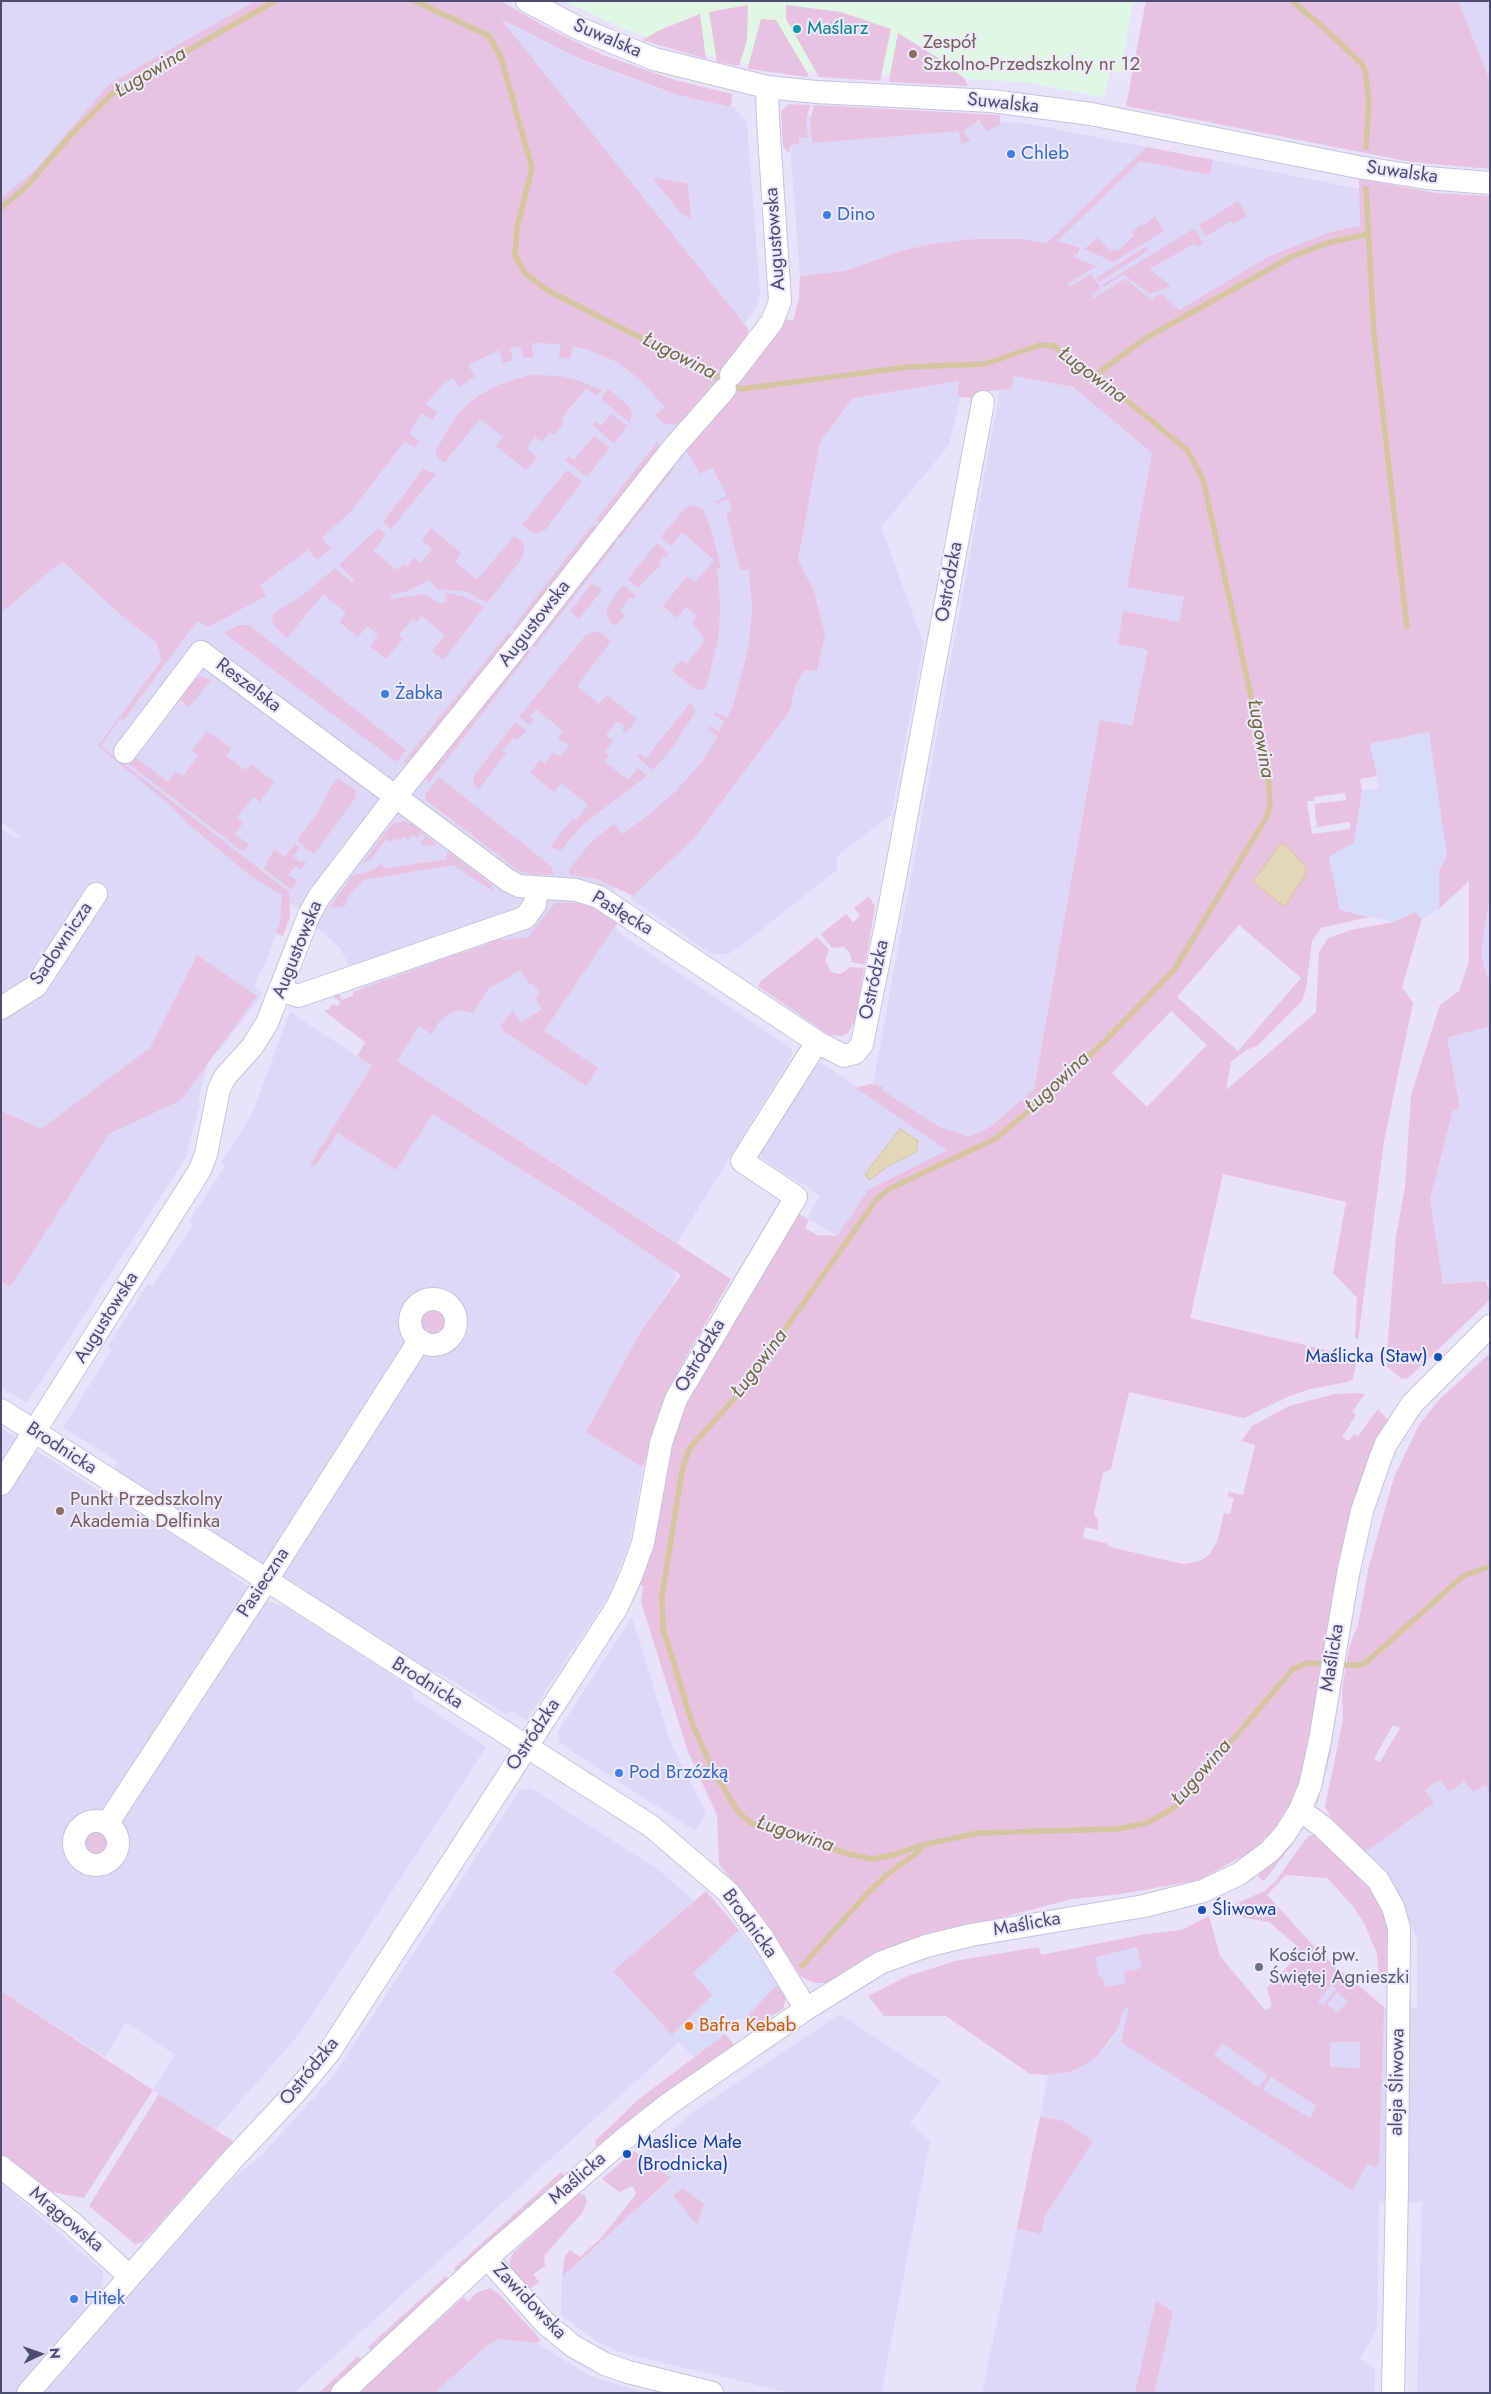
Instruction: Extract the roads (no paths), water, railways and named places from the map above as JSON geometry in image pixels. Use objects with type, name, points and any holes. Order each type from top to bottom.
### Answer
[{"type":"street","name":"Suwalska","points":[[527,1],[578,28],[654,58],[767,87],[816,92],[992,101],[1091,114],[1368,168],[1427,178],[1490,183]]},
{"type":"street","name":"Augustowska","points":[[1,1484],[200,1170],[206,1154],[219,1089],[225,1076],[259,1037],[281,990],[309,915],[319,897],[396,796],[673,448],[728,382],[772,322],[780,301],[767,87]]},
{"type":"street","name":"Ostródzka","points":[[28,2393],[129,2276],[232,2160],[295,2094],[328,2054],[617,1607],[631,1576],[644,1538],[659,1452],[676,1399],[796,1197],[742,1161],[817,1042],[844,1056],[855,1053],[862,1044],[891,902],[983,402]]},
{"type":"street","name":"Reszelska","points":[[124,752],[201,652],[396,796]]},
{"type":"street","name":"Pasłęcka","points":[[396,796],[509,881],[519,886],[537,889],[576,890],[599,897],[817,1042]]},
{"type":"street","points":[[281,990],[298,996],[525,918],[534,904],[537,889]]},
{"type":"street","name":"Sadownicza","points":[[1,1008],[36,986],[96,894]]},
{"type":"street","name":"Maślicka","points":[[342,2393],[487,2258],[624,2138],[670,2103],[806,2008],[880,1963],[926,1946],[1016,1926],[1144,1906],[1203,1892],[1239,1874],[1270,1851],[1285,1834],[1300,1810],[1316,1763],[1341,1610],[1362,1511],[1386,1444],[1412,1404],[1490,1326]]},
{"type":"street","name":"Pasieczna","points":[[107,1824],[266,1581],[419,1341]]},
{"type":"street","name":"Brodnicka","points":[[1,1410],[651,1826],[706,1871],[728,1892],[753,1924],[806,2008]]},
{"type":"street","name":"aleja Śliwowa","points":[[1300,1810],[1323,1827],[1378,1880],[1393,1907],[1399,1928],[1393,2393]]},
{"type":"street","name":"Mrągowska","points":[[1,2167],[72,2223],[129,2276]]},
{"type":"street","name":"Zawidowska","points":[[487,2258],[546,2324],[573,2346],[605,2364],[628,2372],[710,2393]]},
{"type":"waterway","name":"Ługowina","points":[[1,208],[25,188],[70,136],[113,93],[275,1]]},
{"type":"waterway","name":"Ługowina","points":[[415,1],[489,36],[501,58],[532,168],[517,227],[515,256],[525,273],[547,290],[741,389],[908,367],[985,364],[1040,345],[1054,346],[1114,390],[1187,450],[1203,479],[1268,774],[1270,805],[1267,816],[1174,970],[1105,1041],[1050,1093],[995,1139],[889,1189],[876,1200],[743,1389],[689,1449],[682,1471],[662,1596],[663,1628],[692,1723],[713,1770],[738,1812],[752,1824],[849,1854],[872,1859],[894,1855],[922,1845],[979,1833],[1117,1829],[1147,1823],[1174,1808],[1293,1669],[1308,1663],[1328,1664]]},
{"type":"waterway","points":[[1292,1],[1361,63],[1365,71],[1369,102],[1366,147]]},
{"type":"waterway","points":[[1366,189],[1374,334],[1407,627]]},
{"type":"waterway","points":[[1094,376],[1146,338],[1293,256],[1331,242],[1368,234]]},
{"type":"waterway","name":"Ługowina","points":[[1337,1665],[1363,1665],[1463,1576],[1490,1566]]},
{"type":"waterway","points":[[802,1966],[865,1896],[889,1873],[917,1853],[922,1846]]},
{"type":"place","name":"Maślarz","points":[[797,29]]},
{"type":"place","name":"Zespół Szkolno-Przedszkolny nr 12","points":[[913,54]]},
{"type":"place","name":"Chleb","points":[[1011,154]]},
{"type":"place","name":"Dino","points":[[827,215]]},
{"type":"place","name":"Żabka","points":[[385,694]]},
{"type":"place","name":"Maślicka (Staw)","points":[[1438,1357]]},
{"type":"place","name":"Punkt Przedszkolny Akademia Delfinka","points":[[60,1511]]},
{"type":"place","name":"Pod Brzózką","points":[[619,1773]]},
{"type":"place","name":"Śliwowa","points":[[1202,1910]]},
{"type":"place","name":"Kościół pw. Świętej Agnieszki","points":[[1259,1967]]},
{"type":"place","name":"Bafra Kebab","points":[[689,2026]]},
{"type":"place","name":"Maślice Małe (Brodnicka)","points":[[627,2154]]},
{"type":"place","name":"Hitek","points":[[74,2299]]}]
